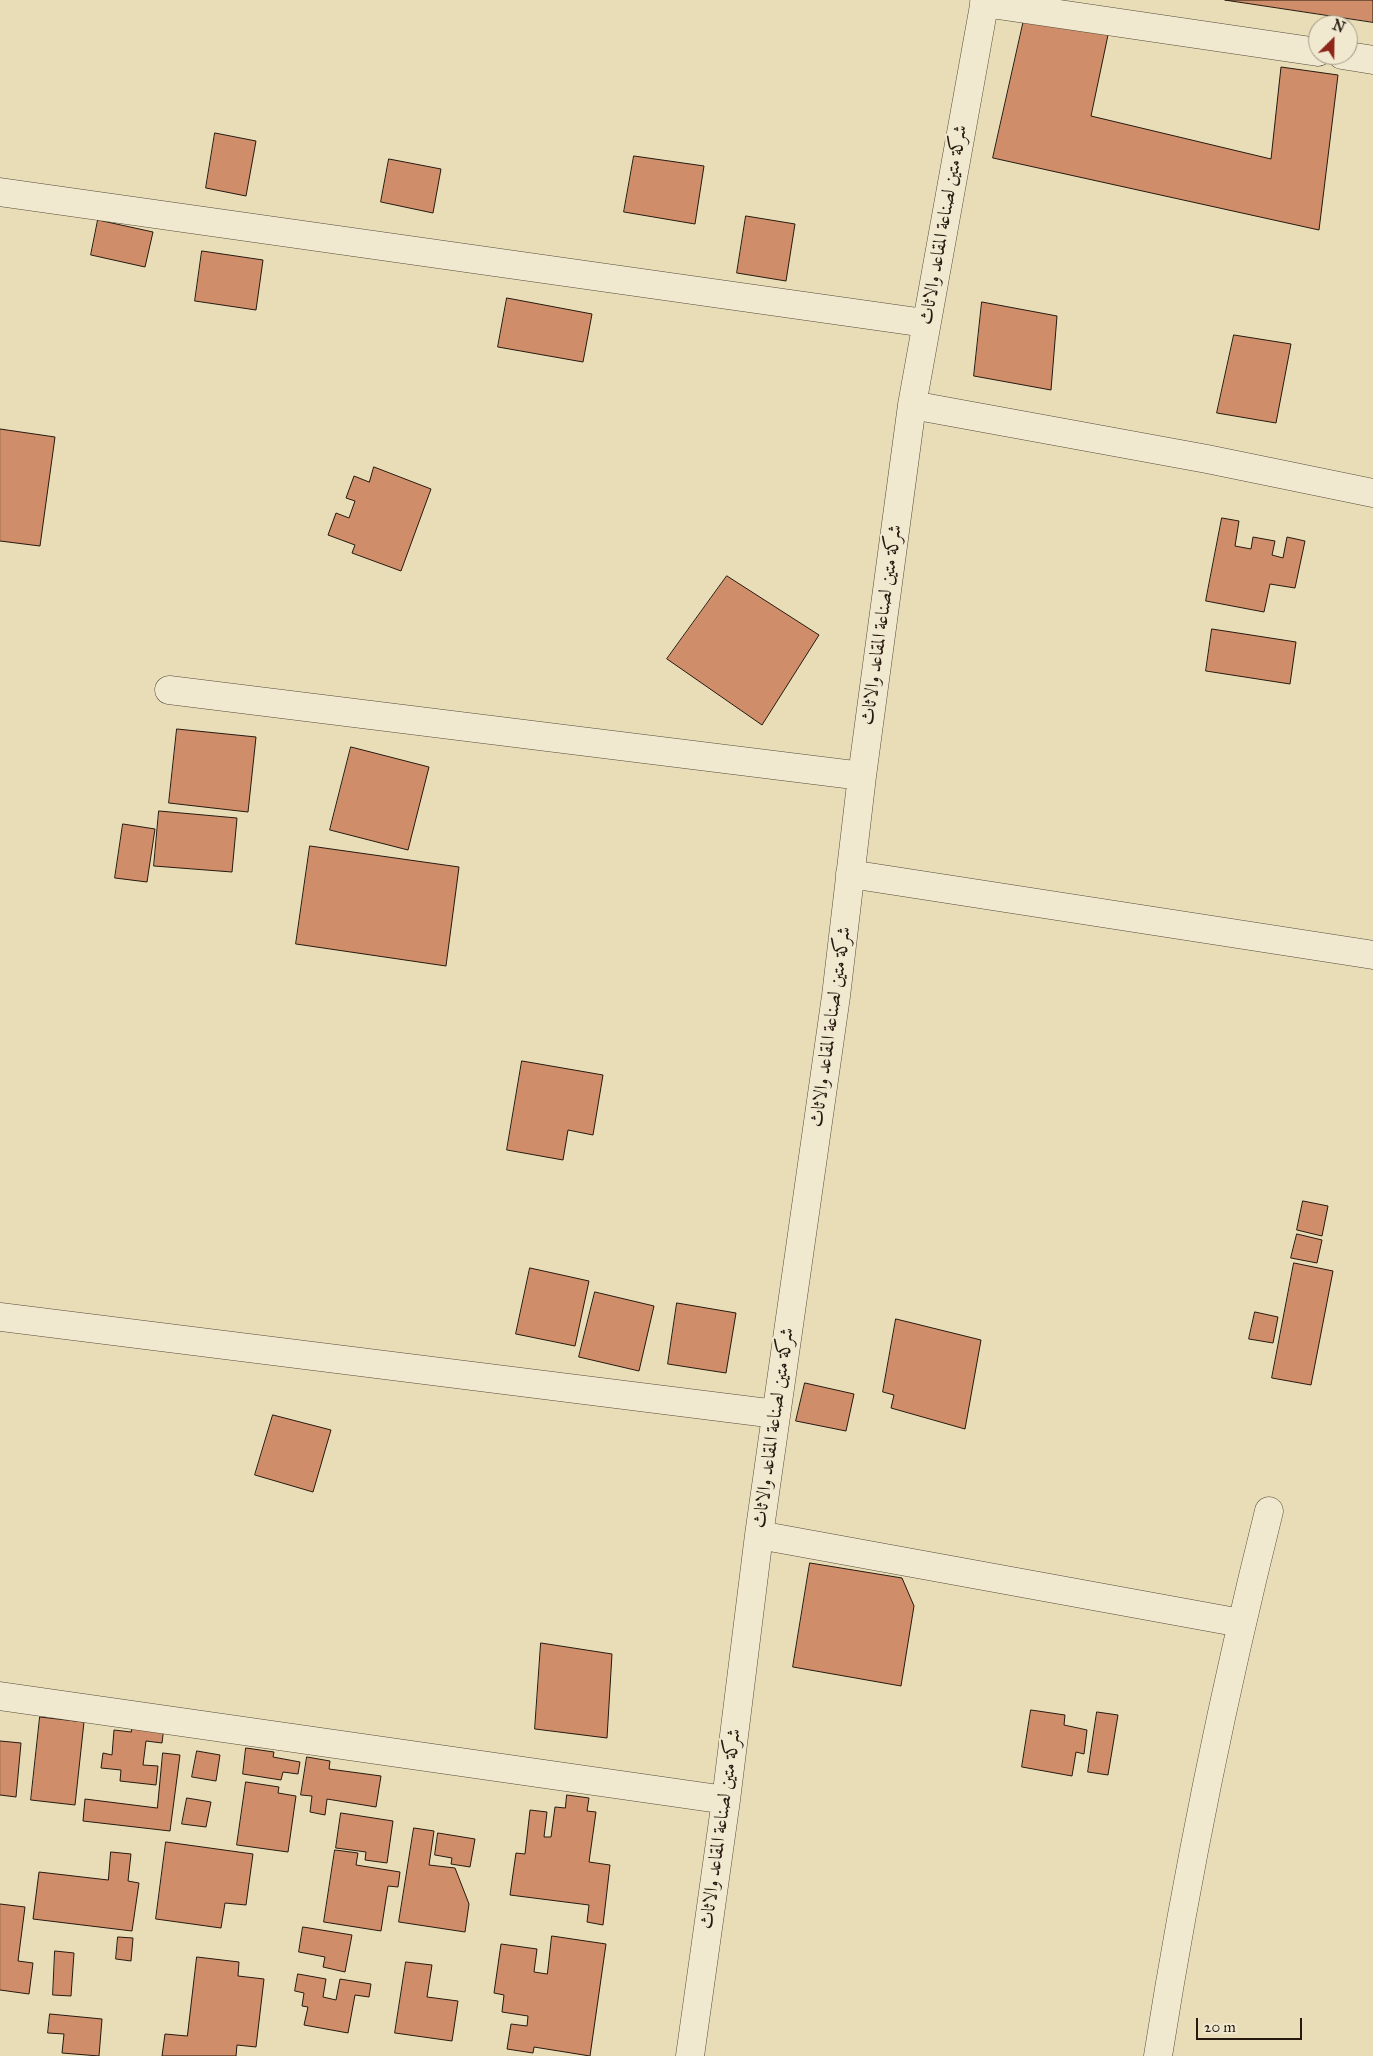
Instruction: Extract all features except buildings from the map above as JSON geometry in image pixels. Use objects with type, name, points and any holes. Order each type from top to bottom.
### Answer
[{"type":"street","points":[[985,2],[1308,50]]},
{"type":"street","name":"شركة متين لصناعة المقاعد والاثاث","points":[[690,2056],[726,1800],[759,1535],[836,996],[862,776],[912,404],[985,2]]},
{"type":"street","points":[[1358,58],[1373,60]]},
{"type":"street","points":[[0,192],[926,323]]},
{"type":"street","points":[[912,404],[1207,459],[1373,493]]},
{"type":"street","points":[[169,690],[862,776]]},
{"type":"street","points":[[850,874],[1373,955]]},
{"type":"street","points":[[0,1317],[776,1414]]},
{"type":"street","points":[[1158,2056],[1176,1939],[1210,1766],[1241,1623],[1269,1511]]},
{"type":"street","points":[[759,1535],[1241,1623]]},
{"type":"street","points":[[0,1696],[726,1800]]}]
